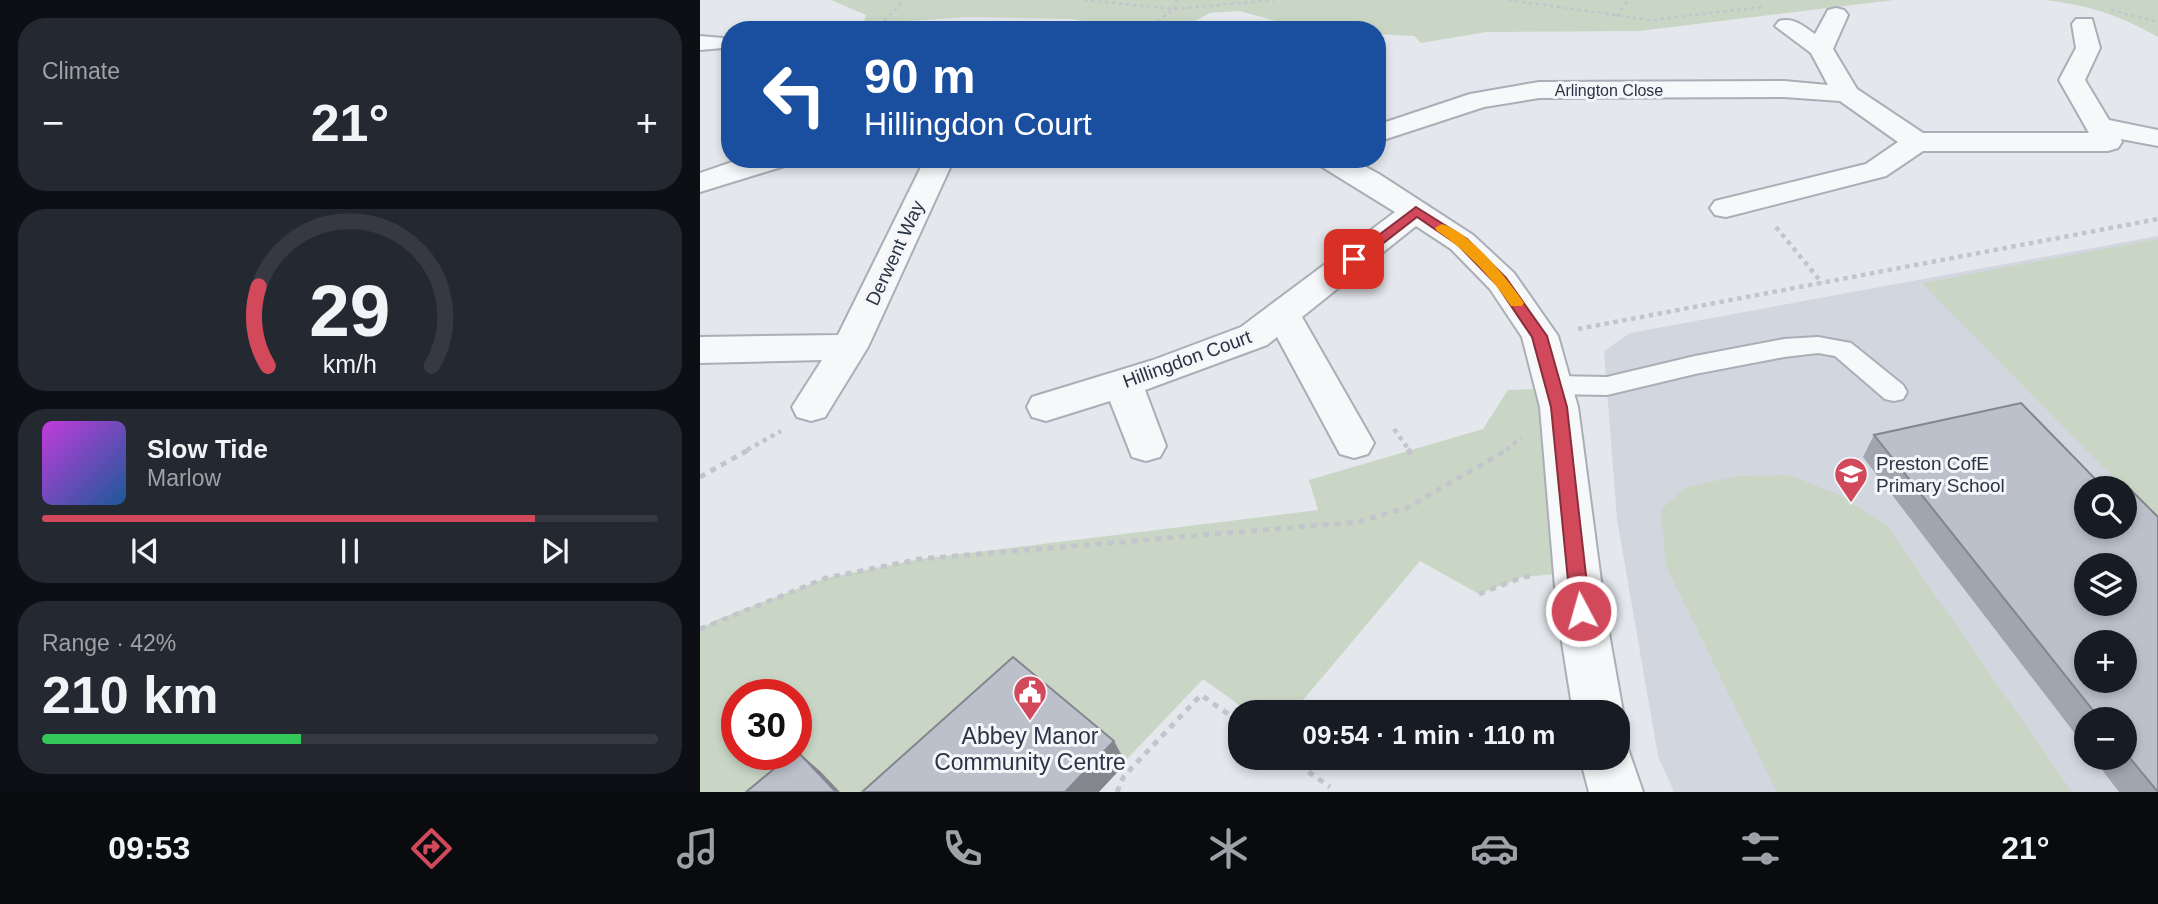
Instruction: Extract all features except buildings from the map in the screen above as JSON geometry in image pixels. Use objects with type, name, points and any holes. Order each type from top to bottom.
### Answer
[{"type":"street","points":[[1821,49],[1836,15]]},
{"type":"street","points":[[1726,208],[1773,211],[1876,170],[1917,142],[2108,142],[2072,80],[2088,48],[2084,24]]},
{"type":"street","name":"Arlington Close","points":[[1787,26],[1821,49],[1847,94],[1917,142]]},
{"type":"street","name":"Arlington Close","points":[[1386,131],[1479,100],[1539,90],[1784,89],[1847,94]]},
{"type":"street","points":[[2101,127],[2158,138]]},
{"type":"street","points":[[700,183],[745,168]]},
{"type":"street","name":"Derwent Way","points":[[811,407],[850,347],[936,168]]},
{"type":"street","points":[[1344,168],[1462,242],[1502,281],[1540,336],[1556,396],[1576,572],[1596,700]]},
{"type":"street","name":"Hillingdon Court","points":[[1046,407],[1123,383],[1254,335],[1416,211]]},
{"type":"street","points":[[1283,315],[1354,443]]},
{"type":"street","points":[[700,350],[850,347]]},
{"type":"street","points":[[1123,383],[1146,446]]},
{"type":"street","points":[[1610,770],[1616,792]]},
{"type":"lane","points":[[1556,396],[1695,365],[1784,348],[1818,345],[1842,349],[1894,392]]},
{"type":"path","points":[[883,21],[905,0]]},
{"type":"path","points":[[1084,0],[1174,9],[1274,0]]},
{"type":"path","points":[[1158,21],[1174,9],[1177,0]]},
{"type":"path","points":[[1508,0],[1651,20],[1774,5]]},
{"type":"path","points":[[1616,16],[1628,0]]},
{"type":"path","points":[[1773,211],[1774,228],[1822,283]]},
{"type":"path","points":[[1540,336],[2158,219]]},
{"type":"path","points":[[700,629],[826,578],[920,559],[1358,522],[1409,507],[1503,453],[1556,396]]},
{"type":"path","points":[[700,477],[797,422],[811,407]]},
{"type":"path","points":[[1479,594],[1523,577],[1576,572]]},
{"type":"path","points":[[1117,792],[1124,776],[1201,695],[1228,714]]},
{"type":"path","points":[[1306,770],[1330,787]]},
{"type":"shaded area","name":"Preston CofE Primary School","points":[[2158,236],[2158,792],[1674,792],[1658,756],[1617,519],[1604,351],[1630,333]]},
{"type":"green space","points":[[831,0],[1894,0],[1639,31],[1486,32],[1421,43],[1414,36],[1386,34],[1386,21],[1277,21],[1239,11],[1210,13],[1195,21],[967,17],[864,21],[866,15]]},
{"type":"green space","points":[[2046,0],[2158,0],[2158,37],[2104,12]]},
{"type":"green space","points":[[2158,239],[2158,523],[2137,502],[2137,476],[2112,476],[1922,283]]},
{"type":"green space","points":[[1540,389],[1556,574],[1523,577],[1479,594],[1420,561],[1303,700],[1232,700],[1203,679],[1127,759],[1028,680],[907,792],[700,792],[700,629],[716,620],[826,578],[920,559],[1318,510],[1309,480],[1483,429],[1508,390]]},
{"type":"green space","points":[[1789,475],[1842,496],[1887,526],[2072,792],[1777,792],[1666,566],[1661,510],[1684,488],[1737,476]]},
{"type":"slow traffic","points":[[1442,228],[1462,242],[1502,281],[1517,303]]},
{"type":"place","name":"Preston CofE Primary School","points":[[1851,504]]},
{"type":"place","name":"Abbey Manor Community Centre","points":[[1030,722]]},
{"type":"route","points":[[1354,259],[1416,211],[1462,242],[1502,281],[1540,336],[1559,407],[1581,611]]}]
